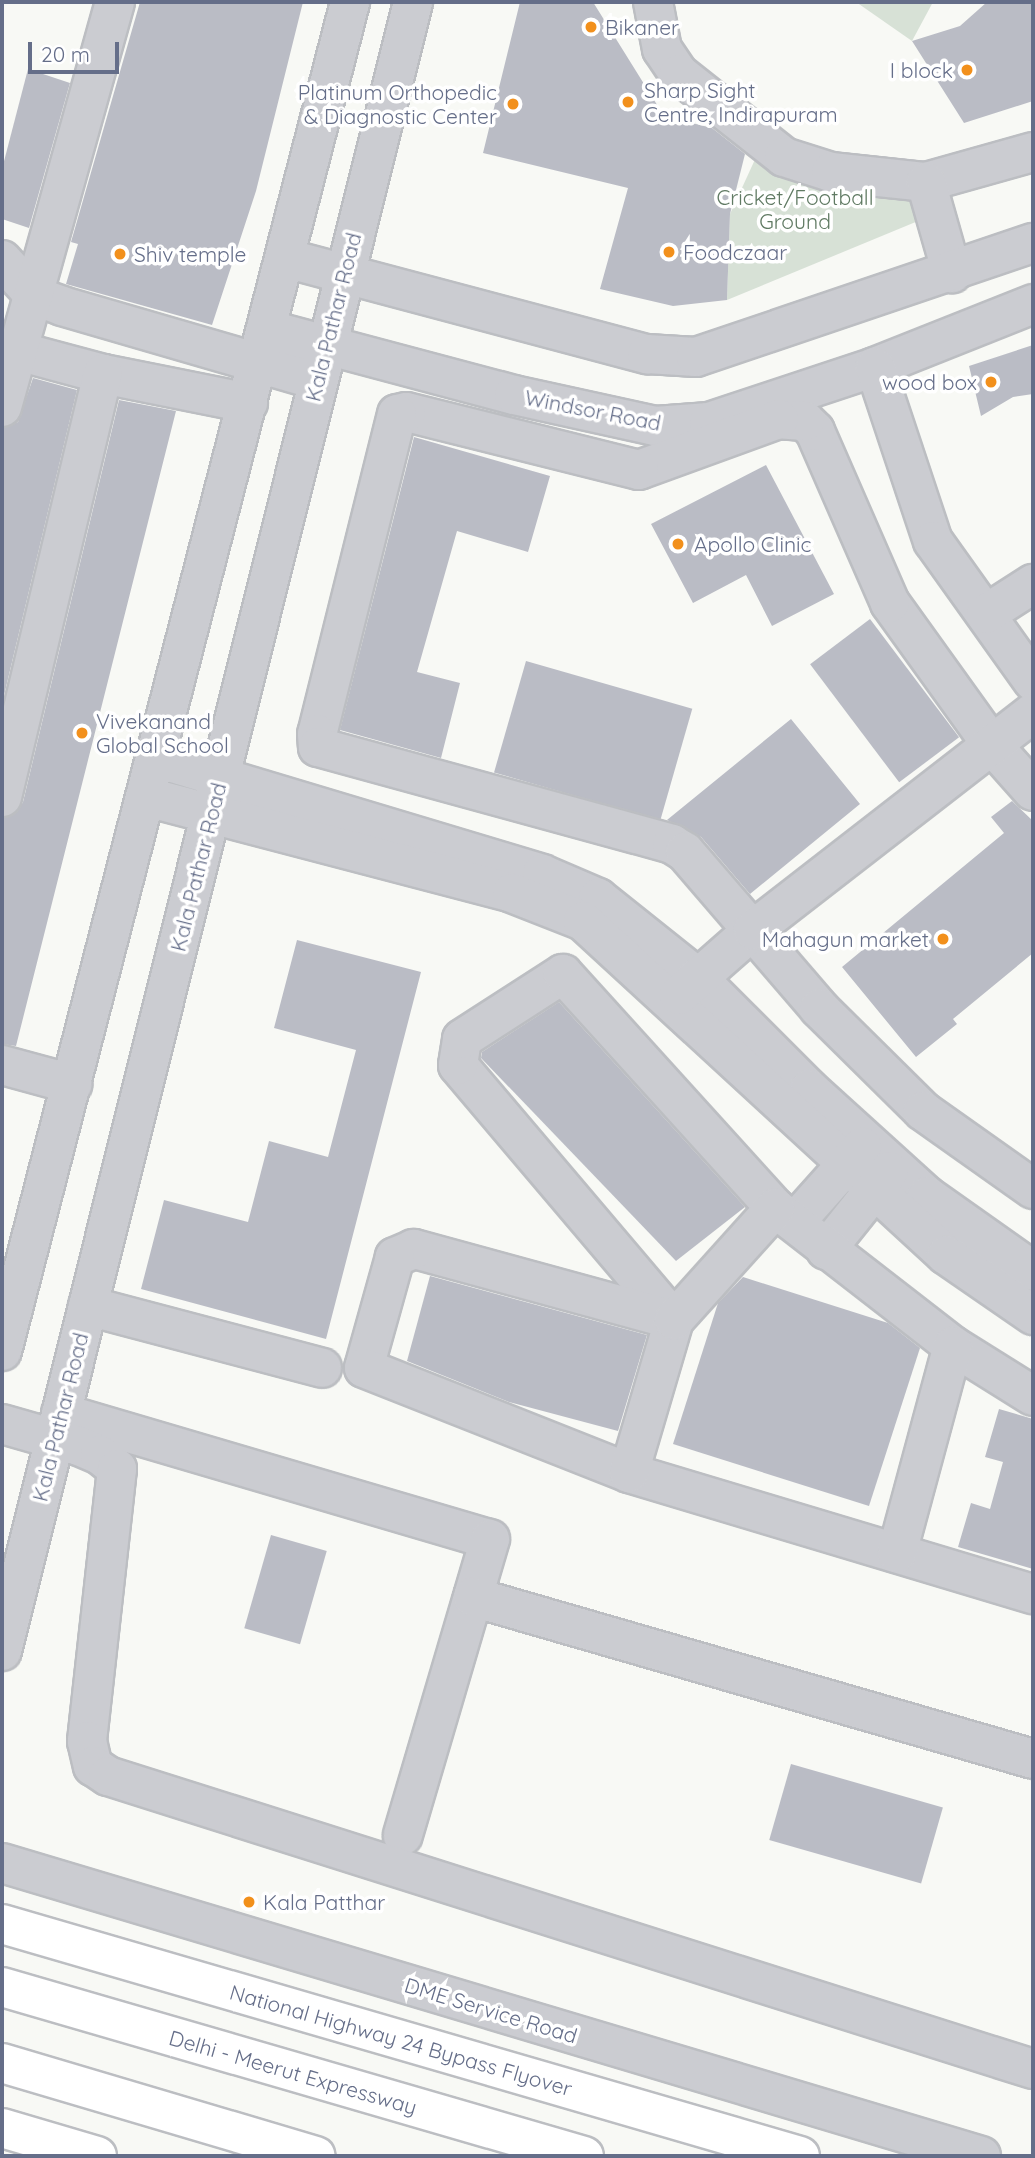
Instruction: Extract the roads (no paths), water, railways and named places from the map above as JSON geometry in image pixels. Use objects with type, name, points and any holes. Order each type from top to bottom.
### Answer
[{"type":"highway","name":"National Highway 24 Bypass Flyover","points":[[2,1924],[800,2156]]},
{"type":"highway","name":"Delhi - Meerut Expressway","points":[[2,1987],[584,2156]]},
{"type":"highway","points":[[2,2063],[315,2156]]},
{"type":"highway","points":[[2,2128],[97,2156]]},
{"type":"street","points":[[115,2],[35,296],[6,378],[103,374],[248,403]]},
{"type":"street","points":[[2,1351],[350,2]]},
{"type":"street","name":"Kala Pathar Road","points":[[2,1651],[220,779],[229,729],[413,2]]},
{"type":"street","points":[[653,2],[662,49],[678,74],[784,157],[831,172],[926,182],[1033,152]]},
{"type":"street","points":[[926,182],[952,273]]},
{"type":"street","points":[[285,258],[647,354],[696,357],[952,273],[1033,243]]},
{"type":"street","points":[[2,260],[35,296]]},
{"type":"street","name":"Windsor Road","points":[[35,296],[128,328],[262,346],[321,362],[514,395],[655,426],[709,422],[875,367],[1033,304]]},
{"type":"street","points":[[875,367],[933,541],[1033,681]]},
{"type":"street","points":[[2,797],[103,374]]},
{"type":"street","points":[[1033,791],[992,745],[890,603],[815,431],[805,421],[779,419],[639,470],[405,412],[397,414],[317,734],[318,747],[672,844],[696,862],[819,1009],[923,1111],[1033,1189]]},
{"type":"street","points":[[986,614],[1033,584]]},
{"type":"street","points":[[685,989],[753,930],[1033,713]]},
{"type":"street","points":[[156,758],[571,883],[636,926],[685,989],[869,1167],[946,1255],[1033,1315]]},
{"type":"street","points":[[147,797],[512,893],[583,921],[685,989]]},
{"type":"street","points":[[674,1320],[458,1065],[462,1040],[564,974],[785,1215],[826,1250],[953,1346],[1033,1396]]},
{"type":"street","points":[[2,1065],[72,1084]]},
{"type":"street","points":[[629,1473],[674,1320],[785,1215],[869,1167]]},
{"type":"street","points":[[826,1250],[869,1167]]},
{"type":"street","points":[[869,1167],[927,1196],[1033,1271]]},
{"type":"street","points":[[674,1320],[414,1249],[394,1257],[364,1368],[629,1473],[1033,1594]]},
{"type":"street","points":[[88,1306],[322,1368]]},
{"type":"street","points":[[897,1553],[953,1346]]},
{"type":"street","points":[[2,1424],[57,1425],[490,1539],[402,1835]]},
{"type":"street","points":[[57,1425],[117,1469],[87,1741],[93,1766],[108,1776],[1033,2069]]},
{"type":"street","points":[[473,1597],[1033,1759]]},
{"type":"street","name":"DME Service Road","points":[[7,1860],[981,2156]]},
{"type":"place","name":"Bikaner","points":[[591,27]]},
{"type":"place","name":"I block","points":[[967,70]]},
{"type":"place","name":"Sharp Sight Centre, Indirapuram","points":[[628,102]]},
{"type":"place","name":"Platinum Orthopedic & Diagnostic Center","points":[[513,104]]},
{"type":"place","name":"Foodczaar","points":[[669,252]]},
{"type":"place","name":"Shiv temple","points":[[120,254]]},
{"type":"place","name":"wood box","points":[[991,382]]},
{"type":"place","name":"Apollo Clinic","points":[[678,544]]},
{"type":"place","name":"Vivekanand Global School","points":[[82,733]]},
{"type":"place","name":"Mahagun market","points":[[943,939]]},
{"type":"place","name":"Kala Patthar","points":[[249,1902]]},
{"type":"park label","name":"Cricket/Football Ground","points":[[795,209]]}]
